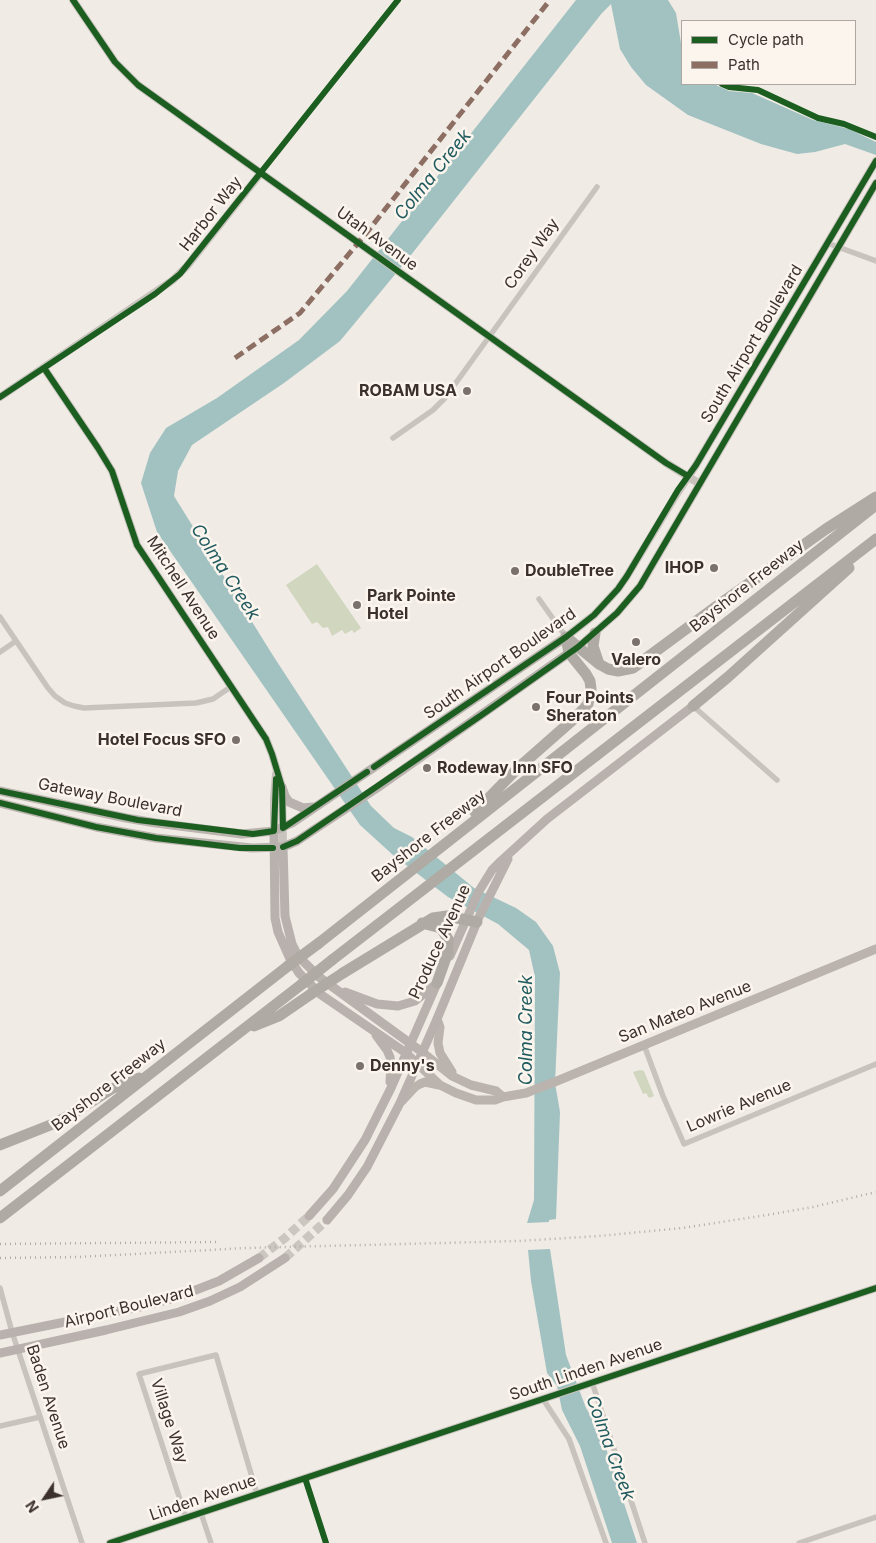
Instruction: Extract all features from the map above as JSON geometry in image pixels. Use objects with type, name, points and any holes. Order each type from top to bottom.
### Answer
[{"type":"highway","points":[[574,650],[608,669],[618,671],[633,668],[826,528],[876,497]]},
{"type":"highway","name":"Bayshore Freeway","points":[[0,1191],[120,1091],[162,1065],[876,505]]},
{"type":"highway","points":[[693,706],[763,645],[876,540]]},
{"type":"highway","points":[[0,1218],[876,540]]},
{"type":"highway","points":[[595,633],[593,646],[599,664]]},
{"type":"highway","points":[[443,846],[517,769],[588,704],[591,694],[590,681],[566,638]]},
{"type":"highway","points":[[243,1030],[279,1016],[343,973],[422,924],[440,916],[472,918]]},
{"type":"highway","points":[[422,924],[434,925],[440,928],[445,933],[449,945],[438,984]]},
{"type":"highway","points":[[0,1145],[53,1124],[120,1091]]},
{"type":"main road","name":"South Airport Boulevard","points":[[278,830],[566,638]]},
{"type":"main road","name":"South Airport Boulevard","points":[[283,847],[297,841],[377,788],[574,650]]},
{"type":"main road","name":"Produce Avenue","points":[[422,1052],[437,1019],[472,918],[479,891],[492,870],[547,819],[693,706]]},
{"type":"main road","points":[[282,787],[289,802],[296,806],[303,808],[318,805]]},
{"type":"main road","name":"Gateway Boulevard","points":[[0,791],[156,824],[242,834],[278,830]]},
{"type":"main road","name":"Gateway Boulevard","points":[[0,803],[109,830],[156,838],[240,848],[283,847]]},
{"type":"main road","points":[[278,830],[273,848],[275,918],[280,939],[290,960],[299,973],[320,994],[406,1054],[383,1105],[354,1159],[333,1189],[309,1216]]},
{"type":"main road","points":[[283,847],[283,903],[287,931],[298,956],[334,988],[411,1043],[452,1076],[477,1087],[496,1091],[503,1096]]},
{"type":"main road","name":"Produce Avenue","points":[[406,1054],[438,984],[472,918],[489,895],[513,850]]},
{"type":"main road","name":"San Mateo Avenue","points":[[406,1054],[440,1085],[476,1100],[495,1100],[503,1096],[533,1090],[557,1081],[876,949]]},
{"type":"main road","points":[[334,988],[377,1004],[398,1006],[415,1001],[438,984]]},
{"type":"main road","points":[[437,1019],[440,1026],[438,1044],[440,1053],[448,1067],[462,1081]]},
{"type":"main road","points":[[363,1023],[382,1042],[390,1059],[390,1080],[383,1105]]},
{"type":"main road","points":[[326,1220],[348,1195],[367,1167],[400,1104],[422,1052]]},
{"type":"main road","points":[[400,1104],[420,1084],[425,1082],[440,1085]]},
{"type":"main road","name":"Airport Boulevard","points":[[0,1335],[176,1298],[219,1281],[259,1258]]},
{"type":"main road","name":"Airport Boulevard","points":[[0,1353],[139,1322],[196,1306],[240,1287],[285,1258]]},
{"type":"street","name":"Utah Avenue","points":[[74,0],[115,62],[132,80],[260,174],[666,463],[700,484]]},
{"type":"street","name":"Harbor Way","points":[[0,397],[173,280],[187,266],[398,0]]},
{"type":"street","name":"South Airport Boulevard","points":[[566,638],[594,615],[618,589],[688,476],[876,161]]},
{"type":"street","name":"South Airport Boulevard","points":[[574,650],[617,613],[640,586],[876,183]]},
{"type":"street","name":"Corey Way","points":[[392,438],[441,403],[597,187]]},
{"type":"street","points":[[827,243],[876,260]]},
{"type":"street","name":"Mitchell Avenue","points":[[44,368],[112,472],[137,545],[266,739],[282,787],[278,830]]},
{"type":"street","points":[[539,599],[566,638]]},
{"type":"street","points":[[0,618],[48,688],[58,699],[74,706],[84,708],[196,703],[213,699],[232,686]]},
{"type":"street","points":[[0,652],[16,641]]},
{"type":"street","points":[[693,706],[776,780]]},
{"type":"street","name":"Mitchell Avenue","points":[[276,767],[278,830],[283,847]]},
{"type":"street","name":"Lowrie Avenue","points":[[644,1045],[684,1144],[876,1064]]},
{"type":"street","name":"Baden Avenue","points":[[0,1288],[17,1349],[82,1543]]},
{"type":"street","name":"South Linden Avenue","points":[[305,1478],[876,1288]]},
{"type":"street","name":"Village Way","points":[[186,1518],[139,1374],[216,1355],[257,1494]]},
{"type":"street","points":[[592,1382],[645,1543]]},
{"type":"street","points":[[543,1399],[571,1443],[606,1543]]},
{"type":"street","points":[[0,1426],[40,1417]]},
{"type":"street","points":[[305,1478],[326,1543]]},
{"type":"street","name":"Linden Avenue","points":[[110,1543],[305,1478]]},
{"type":"street","points":[[201,1513],[211,1543]]},
{"type":"street","points":[[799,1543],[876,1517]]},
{"type":"green space","points":[[317,564],[361,628],[354,633],[352,630],[345,634],[342,630],[332,636],[328,627],[323,628],[317,622],[312,624],[286,585]]},
{"type":"green space","points":[[644,1071],[654,1096],[649,1098],[646,1093],[643,1094],[633,1072]]},
{"type":"water","points":[[576,0],[668,0],[676,13],[681,43],[681,85],[716,85],[729,91],[752,93],[813,120],[849,129],[876,142],[876,155],[845,144],[815,152],[797,154],[761,144],[688,115],[646,85],[631,67],[620,49],[611,4],[340,341],[284,383],[192,445],[178,471],[174,496],[272,654],[371,806],[394,828],[412,837],[474,888],[516,908],[536,922],[553,946],[560,973],[555,1083],[560,1112],[556,1219],[549,1220],[549,1222],[527,1223],[534,1200],[535,977],[529,950],[498,924],[448,897],[393,855],[360,825],[157,532],[141,483],[150,453],[166,428],[217,398],[299,340],[347,291]]},
{"type":"water","points":[[550,1249],[566,1355],[586,1408],[601,1433],[637,1543],[612,1543],[580,1446],[562,1410],[557,1386],[547,1373],[531,1281],[528,1250]]},
{"type":"tunnel","points":[[259,1258],[309,1216]]},
{"type":"tunnel","points":[[285,1258],[327,1220]]},
{"type":"railway","points":[[0,1258],[78,1257],[246,1248],[519,1241],[599,1236],[682,1228],[767,1215],[813,1207],[876,1192]]},
{"type":"railway","points":[[0,1244],[217,1242]]},
{"type":"marked path","points":[[235,358],[300,313],[368,231],[550,0]]},
{"type":"cycle path","points":[[73,0],[115,62],[138,85],[666,463],[688,476]]},
{"type":"cycle path","points":[[0,397],[155,294],[180,274],[398,0]]},
{"type":"cycle path","points":[[724,85],[758,90],[818,118],[844,124],[876,137]]},
{"type":"cycle path","points":[[374,767],[566,637],[594,615],[618,589],[678,490],[696,465],[876,161]]},
{"type":"cycle path","points":[[283,847],[297,841],[483,714],[578,647],[617,613],[640,586],[876,183]]},
{"type":"cycle path","points":[[44,368],[112,471],[137,545],[266,739],[282,787],[283,828]]},
{"type":"cycle path","points":[[283,828],[367,772]]},
{"type":"cycle path","points":[[0,791],[138,820],[253,834],[274,831],[276,779]]},
{"type":"cycle path","points":[[0,803],[96,827],[156,838],[240,848],[273,848]]},
{"type":"cycle path","points":[[110,1543],[876,1288]]},
{"type":"cycle path","points":[[305,1478],[326,1543]]},
{"type":"place","name":"ROBAM USA","points":[[467,391]]},
{"type":"place","name":"IHOP","points":[[714,568]]},
{"type":"place","name":"DoubleTree","points":[[515,571]]},
{"type":"place","name":"Park Pointe Hotel","points":[[357,605]]},
{"type":"place","name":"Valero","points":[[636,642]]},
{"type":"place","name":"Four Points Sheraton","points":[[536,707]]},
{"type":"place","name":"Hotel Focus SFO","points":[[236,740]]},
{"type":"place","name":"Rodeway Inn SFO","points":[[427,768]]},
{"type":"place","name":"Denny's","points":[[360,1066]]},
{"type":"water label","name":"Colma Creek","points":[[433,175]]},
{"type":"water label","name":"Colma Creek","points":[[225,572]]},
{"type":"water label","name":"Colma Creek","points":[[527,1030]]},
{"type":"water label","name":"Colma Creek","points":[[610,1448]]}]
